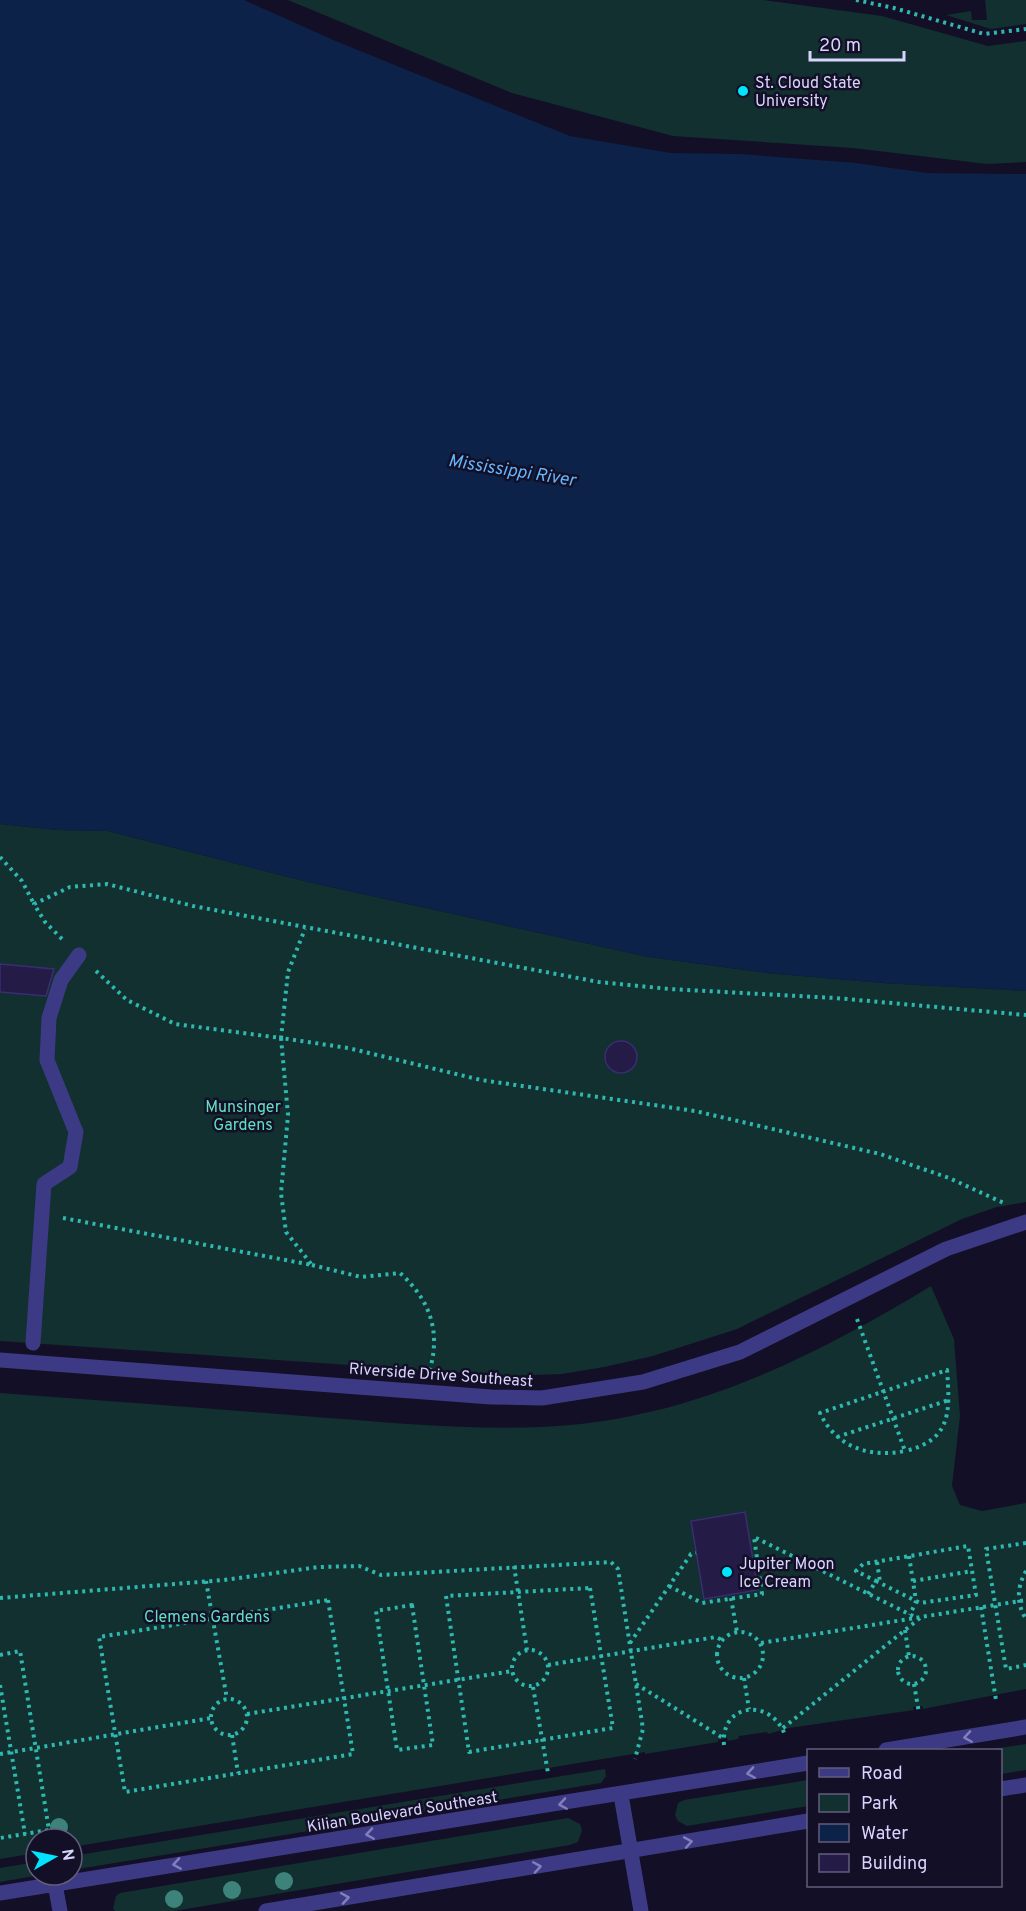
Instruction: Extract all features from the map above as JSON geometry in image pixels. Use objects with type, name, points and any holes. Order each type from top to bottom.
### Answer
[{"type":"street","points":[[33,1343],[44,1184],[70,1167],[76,1132],[47,1060],[49,1018],[61,980],[79,955]]},
{"type":"street","name":"Riverside Drive Southeast","points":[[0,1360],[423,1392],[542,1398],[643,1382],[740,1352],[946,1249],[1026,1222]]},
{"type":"street","points":[[892,1749],[1026,1727]]},
{"type":"street","name":"Kilian Boulevard Southeast","points":[[84,1879],[621,1795],[807,1763]]},
{"type":"street","points":[[1002,1789],[1026,1785]]},
{"type":"street","points":[[621,1795],[641,1911]]},
{"type":"street","points":[[266,1911],[807,1821]]},
{"type":"street","name":"Kilian Boulevard Southeast","points":[[0,1893],[37,1887]]},
{"type":"street","points":[[56,1887],[60,1911]]},
{"type":"path","points":[[856,0],[894,8],[984,34],[1026,28]]},
{"type":"path","points":[[0,857],[22,881],[45,922],[79,955],[127,1000],[176,1024],[348,1048],[481,1080],[695,1111],[880,1154],[949,1178],[1008,1205]]},
{"type":"path","points":[[34,904],[70,887],[107,884],[193,906],[305,929],[599,982],[669,989],[835,998],[1026,1015]]},
{"type":"path","points":[[305,929],[288,972],[281,1038],[288,1115],[281,1192],[286,1232],[312,1265]]},
{"type":"path","points":[[41,1216],[79,1220],[312,1265],[361,1277],[400,1273],[419,1290],[433,1326],[433,1357],[423,1392]]},
{"type":"path","points":[[848,1296],[905,1451]]},
{"type":"path","points":[[947,1370],[949,1400],[944,1427],[920,1447],[905,1451],[865,1452],[852,1448],[825,1425],[820,1413],[885,1392],[947,1370]]},
{"type":"path","points":[[837,1437],[949,1400]]},
{"type":"path","points":[[669,1586],[702,1603],[762,1594],[754,1537],[910,1615],[919,1617]]},
{"type":"path","points":[[1026,1543],[986,1550],[1006,1669],[1026,1665]]},
{"type":"path","points":[[968,1546],[976,1596],[920,1603],[856,1571],[863,1564],[909,1556],[968,1546]]},
{"type":"path","points":[[630,1644],[691,1554],[696,1553]]},
{"type":"path","points":[[909,1556],[916,1601],[910,1615]]},
{"type":"path","points":[[0,1598],[206,1581],[319,1567],[359,1566],[381,1575],[611,1562],[618,1569],[643,1729],[635,1759]]},
{"type":"path","points":[[868,1594],[878,1582],[877,1562]]},
{"type":"path","points":[[514,1566],[527,1650]]},
{"type":"path","points":[[913,1581],[972,1571]]},
{"type":"path","points":[[1026,1571],[1018,1591],[1019,1601],[1026,1618]]},
{"type":"path","points":[[206,1581],[227,1699]]},
{"type":"path","points":[[591,1588],[601,1656],[613,1728],[469,1752],[446,1596],[591,1588]]},
{"type":"path","points":[[731,1598],[737,1632]]},
{"type":"path","points":[[328,1600],[353,1754],[124,1792],[99,1637],[213,1619],[328,1600]]},
{"type":"path","points":[[761,1643],[1026,1600]]},
{"type":"path","points":[[412,1605],[424,1685],[433,1745],[397,1750],[376,1611],[412,1605]]},
{"type":"path","points":[[981,1607],[996,1700]]},
{"type":"path","points":[[783,1728],[919,1617]]},
{"type":"path","points":[[905,1630],[909,1657]]},
{"type":"path","points":[[737,1632],[750,1633],[761,1643],[763,1650],[762,1665],[757,1672],[744,1678],[734,1677],[722,1668],[717,1653],[722,1640],[737,1632]]},
{"type":"path","points":[[548,1665],[716,1637],[722,1640]]},
{"type":"path","points":[[527,1650],[543,1655],[548,1665],[547,1677],[533,1687]]},
{"type":"path","points":[[527,1650],[514,1660],[512,1671],[517,1681],[533,1687]]},
{"type":"path","points":[[0,1655],[21,1651],[49,1827]]},
{"type":"path","points":[[909,1657],[919,1658],[925,1666],[922,1679],[914,1684],[906,1683],[898,1673],[902,1661],[909,1657]]},
{"type":"path","points":[[247,1714],[512,1671]]},
{"type":"path","points":[[744,1678],[749,1709]]},
{"type":"path","points":[[636,1683],[723,1738]]},
{"type":"path","points":[[914,1684],[919,1713]]},
{"type":"path","points":[[0,1685],[24,1834],[0,1838]]},
{"type":"path","points":[[533,1687],[548,1773]]},
{"type":"path","points":[[227,1699],[242,1704],[247,1714],[242,1729],[232,1735],[220,1733],[211,1718],[213,1707],[227,1699]]},
{"type":"path","points":[[724,1745],[723,1738],[729,1721],[749,1709],[771,1714],[783,1728],[785,1735]]},
{"type":"path","points":[[0,1754],[211,1718]]},
{"type":"path","points":[[232,1735],[238,1773]]},
{"type":"green space","name":"St. Cloud State University","points":[[288,0],[763,0],[882,16],[988,46],[1026,41],[1026,162],[987,164],[853,148],[673,136],[512,93]]},
{"type":"green space","points":[[985,0],[1026,0],[1026,24],[991,29],[946,15],[971,11],[972,20],[987,20]]},
{"type":"green space","name":"Munsinger Gardens","points":[[0,824],[58,830],[108,831],[308,882],[649,957],[767,973],[883,983],[1026,991],[1026,1202],[997,1207],[962,1219],[737,1329],[653,1356],[562,1374],[510,1376],[0,1341]]},
{"type":"green space","name":"Clemens Gardens","points":[[931,1286],[954,1339],[960,1416],[952,1486],[960,1505],[982,1511],[1026,1503],[1026,1689],[923,1709],[922,1706],[913,1707],[914,1710],[789,1728],[768,1734],[767,1732],[739,1736],[738,1739],[728,1741],[727,1738],[718,1740],[718,1742],[645,1754],[645,1752],[84,1845],[84,1827],[24,1827],[24,1855],[0,1859],[0,1393],[441,1426],[518,1428],[556,1426],[631,1416],[711,1394],[787,1364],[860,1327]]},
{"type":"green space","points":[[1026,1744],[1026,1770],[1002,1774],[1002,1749],[992,1749]]},
{"type":"green space","points":[[605,1769],[606,1776],[601,1783],[84,1868],[84,1854]]},
{"type":"green space","points":[[807,1780],[807,1806],[687,1826],[678,1821],[675,1815],[678,1803],[684,1800]]},
{"type":"green space","points":[[568,1818],[580,1824],[582,1830],[578,1842],[570,1845],[174,1911],[115,1911],[113,1908],[116,1896],[120,1893]]},
{"type":"green space","points":[[24,1864],[24,1878],[0,1882],[0,1868]]},
{"type":"water","name":"Mississippi River","points":[[0,0],[244,0],[338,42],[570,136],[671,153],[740,154],[856,163],[927,173],[1026,174],[1026,991],[883,983],[767,973],[649,957],[308,882],[108,831],[58,830],[0,824]]},
{"type":"building","points":[[0,964],[54,969],[46,996],[0,992]]},
{"type":"building","points":[[621,1041],[632,1046],[637,1057],[632,1068],[621,1073],[610,1068],[605,1057],[610,1046]]},
{"type":"building","name":"Jupiter Moon Ice Cream","points":[[745,1512],[758,1590],[704,1599],[691,1521]]},
{"type":"place","name":"St. Cloud State University","points":[[743,91]]},
{"type":"place","name":"Jupiter Moon Ice Cream","points":[[727,1572]]}]
